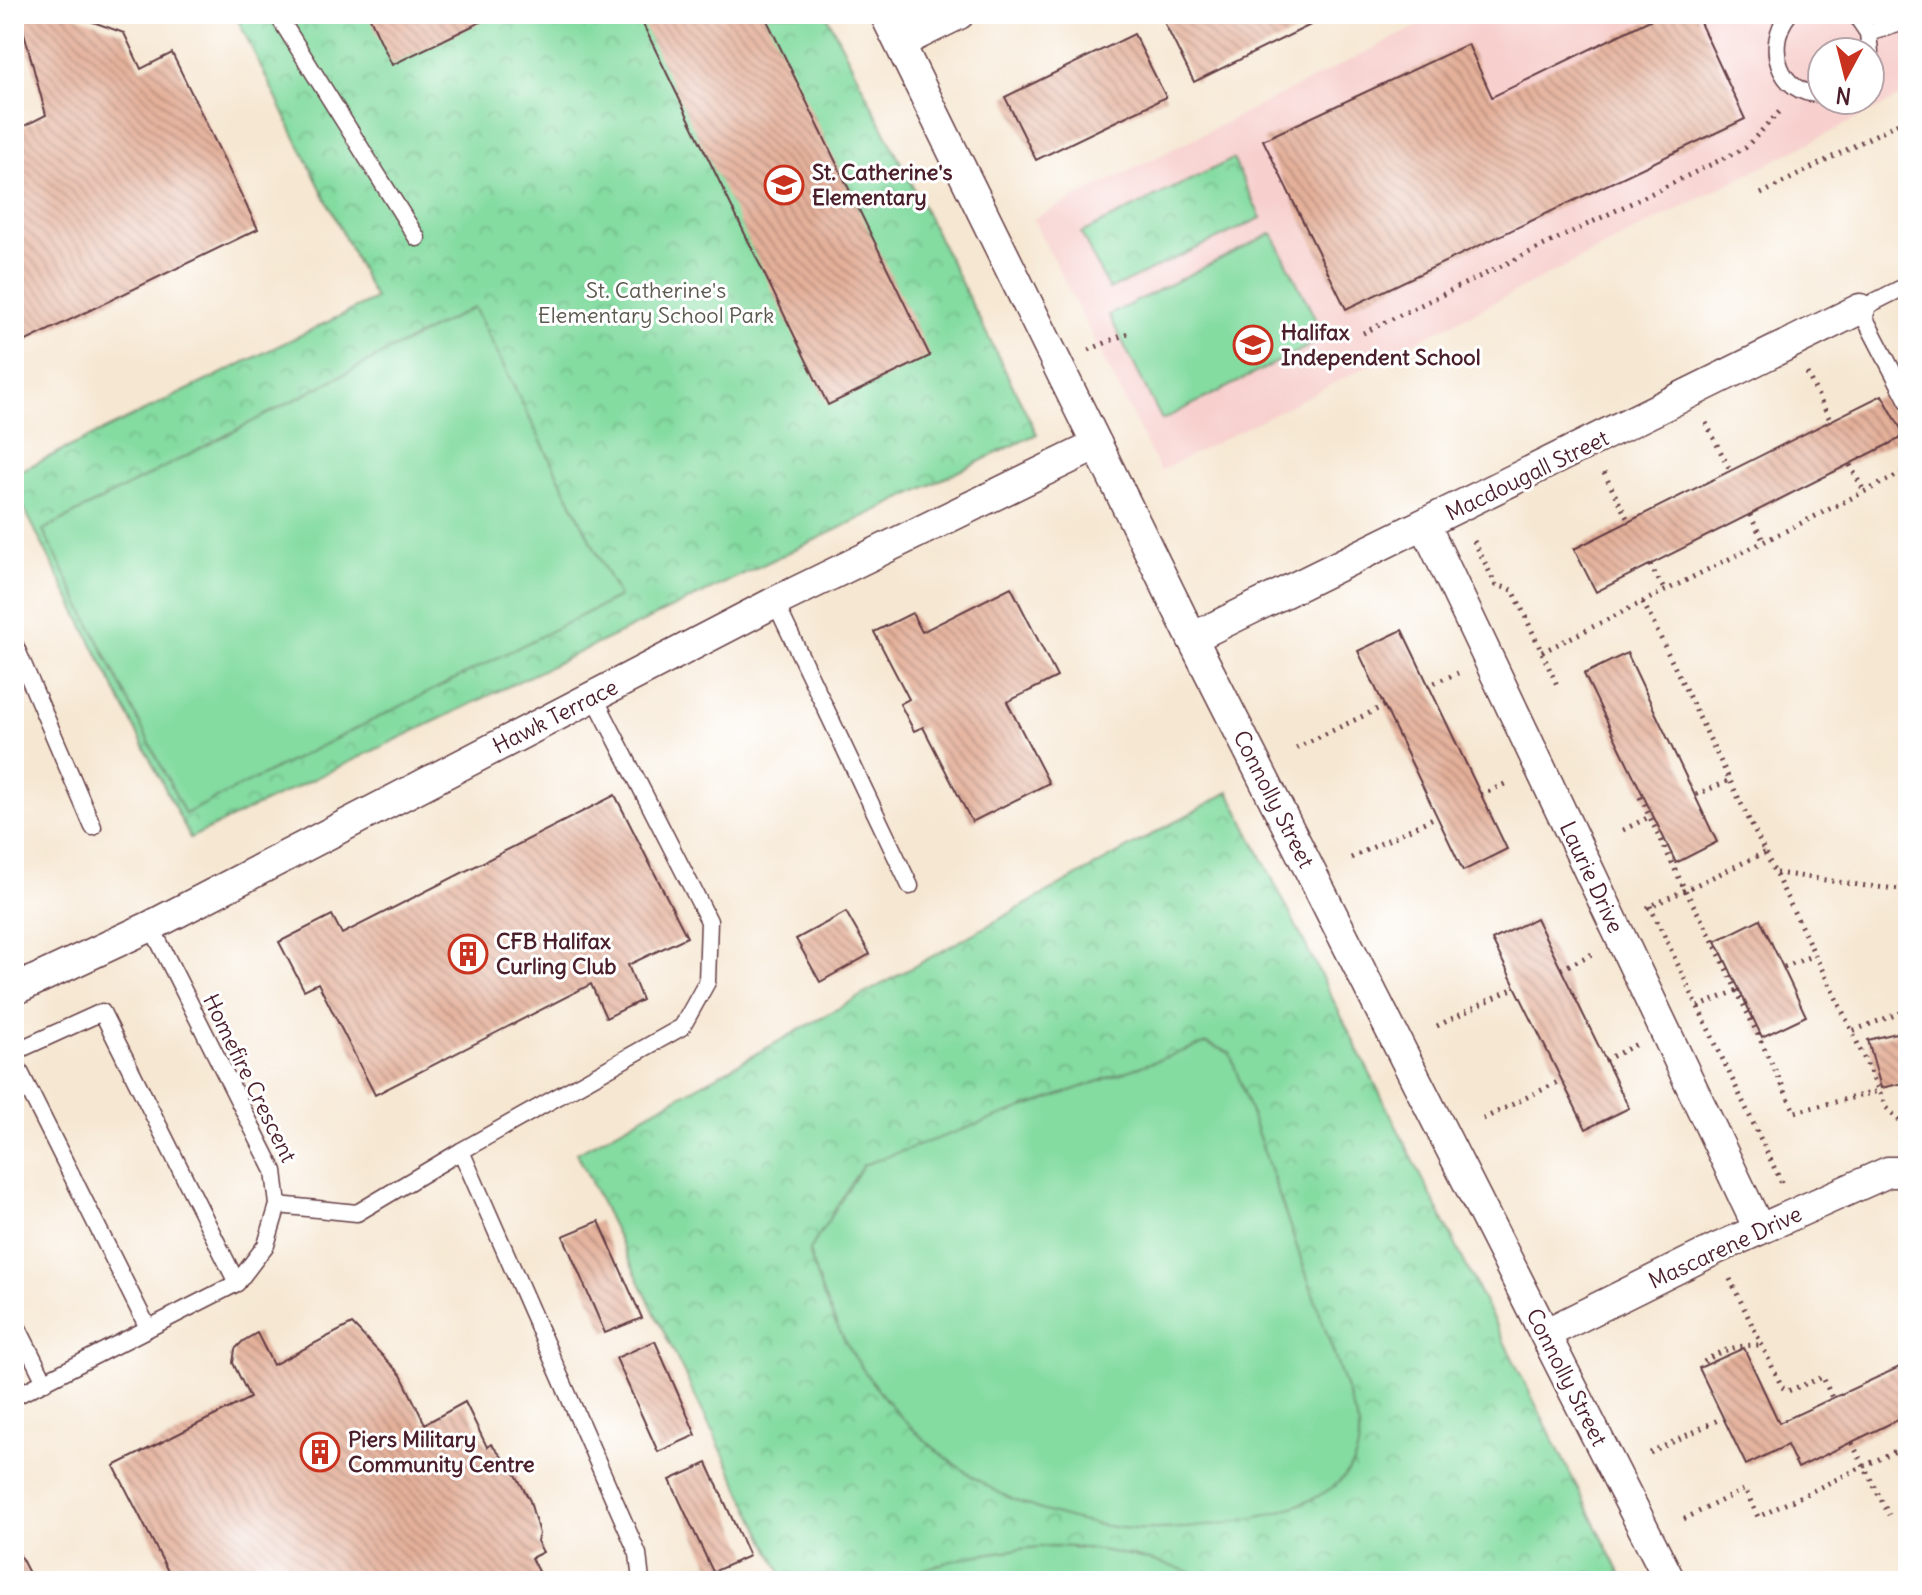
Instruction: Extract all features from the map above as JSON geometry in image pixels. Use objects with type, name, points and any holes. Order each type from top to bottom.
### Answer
[{"type":"street","name":"Connolly Street","points":[[885,14],[1192,638],[1670,1581]]},
{"type":"street","points":[[900,43],[959,14]]},
{"type":"street","name":"Macdougall Street","points":[[1192,638],[1860,309]]},
{"type":"street","name":"Hawk Terrace","points":[[14,990],[151,926],[775,602],[1097,445]]},
{"type":"street","name":"Laurie Drive","points":[[1425,525],[1759,1229]]},
{"type":"street","name":"Mascarene Drive","points":[[1545,1334],[1759,1229],[1888,1172],[1908,1172]]},
{"type":"lane","points":[[277,14],[417,238]]},
{"type":"lane","points":[[1789,14],[1781,23],[1776,37],[1776,53],[1788,80],[1806,90]]},
{"type":"lane","points":[[1855,14],[1868,36]]},
{"type":"lane","points":[[1868,33],[1908,21]]},
{"type":"lane","points":[[1908,285],[1860,309],[1908,401]]},
{"type":"lane","points":[[775,602],[910,886]]},
{"type":"lane","points":[[14,643],[93,827]]},
{"type":"lane","points":[[278,1205],[357,1213],[682,1027],[707,982],[709,921],[594,696]]},
{"type":"lane","name":"Homefire Crescent","points":[[14,1397],[237,1283],[266,1245],[278,1205],[274,1171],[151,926]]},
{"type":"lane","points":[[14,1052],[102,1012],[237,1283]]},
{"type":"lane","points":[[14,1060],[148,1328]]},
{"type":"lane","points":[[461,1151],[638,1554],[641,1581]]},
{"type":"lane","points":[[14,1320],[45,1382]]},
{"type":"path","points":[[1363,333],[1745,148],[1800,89]]},
{"type":"path","points":[[1761,194],[1908,118]]},
{"type":"path","points":[[1057,364],[1128,333]]},
{"type":"path","points":[[1790,344],[1830,420]]},
{"type":"path","points":[[1691,393],[1730,470]]},
{"type":"path","points":[[1588,444],[1628,520]]},
{"type":"path","points":[[1850,465],[1864,491]]},
{"type":"path","points":[[1542,652],[1908,470]]},
{"type":"path","points":[[1750,515],[1764,542]]},
{"type":"path","points":[[1473,538],[1496,585],[1513,590],[1557,685]]},
{"type":"path","points":[[1650,565],[1665,591]]},
{"type":"path","points":[[1643,602],[1766,852],[1886,1107],[1905,1126]]},
{"type":"path","points":[[1296,748],[1384,706]]},
{"type":"path","points":[[1696,795],[1730,780]]},
{"type":"path","points":[[1640,797],[1795,1112],[1879,1091]]},
{"type":"path","points":[[1351,858],[1437,816]]},
{"type":"path","points":[[1623,830],[1651,816]]},
{"type":"path","points":[[1614,924],[1766,852]]},
{"type":"path","points":[[1775,873],[1824,878],[1879,889],[1908,889]]},
{"type":"path","points":[[1650,906],[1786,1192]]},
{"type":"path","points":[[1784,967],[1814,955]]},
{"type":"path","points":[[1437,1026],[1516,987]]},
{"type":"path","points":[[1698,1007],[1738,991]]},
{"type":"path","points":[[1852,1031],[1908,1010]]},
{"type":"path","points":[[1483,1119],[1562,1080]]},
{"type":"path","points":[[1716,1249],[1782,1387],[1788,1391],[1823,1377],[1832,1398]]},
{"type":"path","points":[[1704,1362],[1717,1353],[1741,1345],[1761,1345]]},
{"type":"path","points":[[1650,1453],[1722,1418]]},
{"type":"path","points":[[1852,1443],[1889,1515]]},
{"type":"path","points":[[1684,1519],[1745,1489],[1758,1517],[1908,1445]]},
{"type":"shaded area","name":"Halifax Independent School","points":[[1442,14],[1908,14],[1908,93],[1886,104],[1886,36],[1806,36],[1806,116],[1862,116],[1160,471],[1033,219]]},
{"type":"green space","name":"St. Catherine's Elementary School Park","points":[[235,14],[826,14],[1037,434],[190,838],[14,488],[14,474],[375,299]]},
{"type":"green space","points":[[1233,159],[1261,218],[1109,290],[1081,233]]},
{"type":"green space","points":[[1272,233],[1325,338],[1162,420],[1109,315]]},
{"type":"green space","points":[[474,307],[619,597],[185,814],[43,530]]},
{"type":"green space","points":[[1229,792],[1624,1581],[785,1581],[577,1153]]},
{"type":"green space","points":[[1206,1043],[1230,1053],[1359,1427],[1353,1463],[1330,1489],[1305,1502],[1275,1513],[1208,1526],[1122,1528],[1071,1519],[1018,1502],[957,1466],[927,1442],[875,1387],[836,1323],[809,1251],[863,1165]]},
{"type":"green space","points":[[1052,1546],[1128,1555],[1202,1576],[1206,1571],[1221,1581],[896,1581],[933,1566],[972,1556]]},
{"type":"building","points":[[19,14],[71,14],[124,33],[141,69],[172,53],[258,229],[14,347],[14,131],[46,115]]},
{"type":"building","points":[[368,14],[497,14],[392,65]]},
{"type":"building","name":"St. Catherine's Elementary","points":[[638,14],[764,14],[930,356],[828,405]]},
{"type":"building","points":[[1179,14],[1333,14],[1194,82],[1164,22]]},
{"type":"building","name":"Halifax Independent School","points":[[1662,14],[1696,14],[1745,119],[1346,309],[1263,140],[1468,44],[1492,97]]},
{"type":"building","points":[[1134,34],[1166,97],[1036,160],[1005,97]]},
{"type":"building","points":[[1882,395],[1905,436],[1596,592],[1574,549]]},
{"type":"building","points":[[1011,587],[1057,677],[1007,702],[1049,783],[972,822],[923,727],[914,731],[900,704],[909,699],[874,632],[912,613],[922,632]]},
{"type":"building","points":[[1402,630],[1507,849],[1463,871],[1358,651]]},
{"type":"building","points":[[1627,653],[1717,842],[1676,863],[1584,674]]},
{"type":"building","name":"CFB Halifax Curling Club","points":[[615,795],[687,937],[628,965],[642,1000],[606,1018],[591,984],[375,1095],[318,983],[304,990],[279,942],[332,915],[342,934]]},
{"type":"building","points":[[846,912],[870,954],[820,982],[796,939]]},
{"type":"building","points":[[1536,918],[1629,1108],[1586,1129],[1492,940]]},
{"type":"building","points":[[1760,919],[1806,1016],[1762,1037],[1716,941]]},
{"type":"building","points":[[1908,1030],[1908,1082],[1881,1088],[1868,1040]]},
{"type":"building","points":[[599,1221],[642,1318],[605,1333],[563,1236]]},
{"type":"building","name":"Piers Military Community Centre","points":[[352,1324],[401,1375],[425,1424],[465,1402],[487,1447],[491,1444],[514,1471],[530,1501],[539,1534],[537,1541],[543,1552],[531,1558],[543,1581],[173,1581],[114,1466],[250,1398],[233,1363],[235,1349],[243,1341],[257,1333],[273,1365]]},
{"type":"building","points":[[655,1341],[696,1435],[658,1452],[616,1358]]},
{"type":"building","points":[[1744,1348],[1779,1423],[1908,1363],[1908,1415],[1798,1468],[1787,1445],[1746,1465],[1699,1368]]},
{"type":"building","points":[[707,1463],[749,1556],[713,1572],[670,1480]]},
{"type":"building","points":[[14,1544],[33,1581],[14,1581]]},
{"type":"place","name":"St. Catherine's Elementary","points":[[784,185]]},
{"type":"place","name":"Halifax Independent School","points":[[1253,345]]},
{"type":"place","name":"CFB Halifax Curling Club","points":[[468,954]]},
{"type":"place","name":"Piers Military Community Centre","points":[[320,1452]]}]
